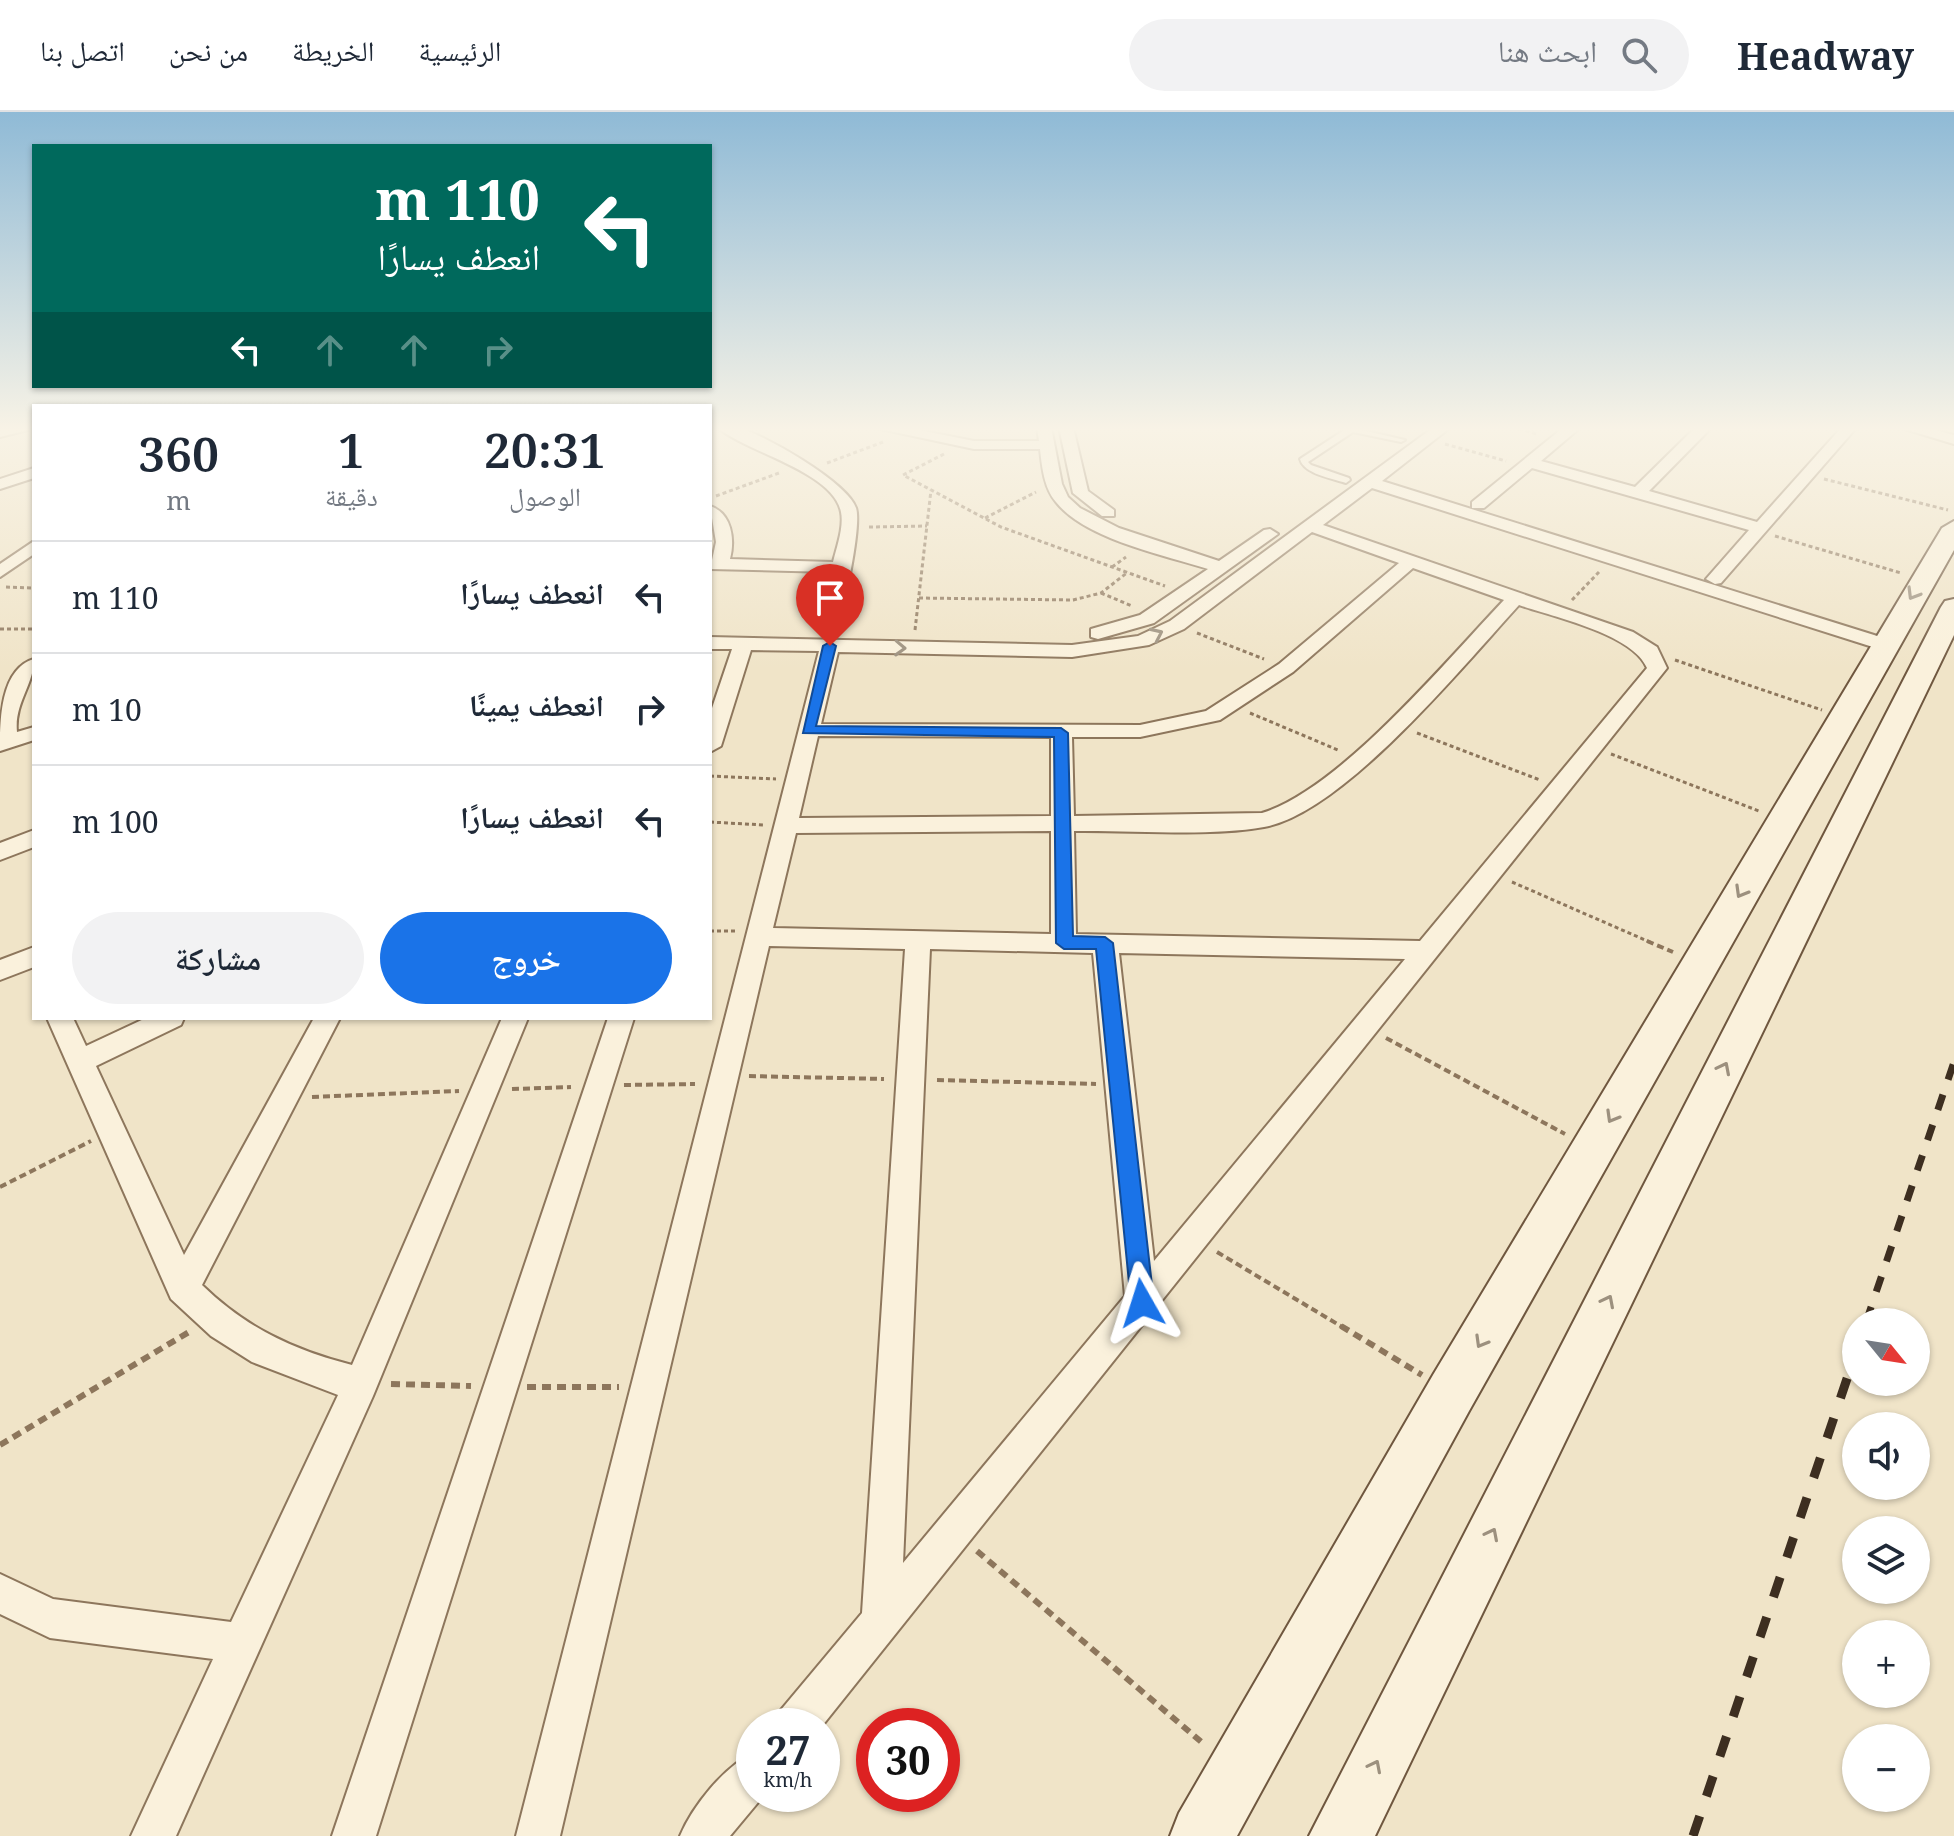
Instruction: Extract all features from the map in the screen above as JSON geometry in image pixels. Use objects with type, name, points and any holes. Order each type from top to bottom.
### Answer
[{"type":"street","points":[[538,1836],[808,730],[849,528],[848,507]]},
{"type":"street","points":[[1073,507],[1100,526],[1229,563]]},
{"type":"street","points":[[1097,507],[1229,563]]},
{"type":"street","points":[[712,628],[828,638],[1032,643],[1124,628],[1147,619],[1186,594],[1307,507]]},
{"type":"street","points":[[712,643],[743,644],[915,632],[1111,648],[1142,641],[1177,625],[1335,507]]},
{"type":"street","points":[[1462,507],[1612,558],[1886,639]]},
{"type":"street","points":[[1486,507],[1715,579],[1886,639]]},
{"type":"street","points":[[1685,507],[1759,530]]},
{"type":"street","points":[[1715,579],[1779,507]]},
{"type":"street","points":[[712,514],[724,531],[726,547],[715,564]]},
{"type":"street","points":[[810,1708],[1654,673],[1657,663],[1650,651],[1626,636],[1310,526]]},
{"type":"street","points":[[1341,1836],[1828,860],[1938,593],[1954,528]]},
{"type":"street","points":[[0,572],[32,548]]},
{"type":"street","points":[[808,730],[1140,731],[1213,716],[1234,706],[1286,668],[1411,561]]},
{"type":"street","points":[[715,564],[841,567]]},
{"type":"street","points":[[1202,1836],[1451,1393],[1886,639],[1938,593]]},
{"type":"street","points":[[784,826],[1263,820],[1292,811],[1314,798],[1396,725],[1516,598]]},
{"type":"street","points":[[712,740],[743,644]]},
{"type":"street","points":[[32,667],[13,690],[6,708],[4,744],[32,734]]},
{"type":"street","points":[[1061,733],[1064,943]]},
{"type":"street","points":[[0,834],[32,822]]},
{"type":"street","points":[[1777,829],[1828,860]]},
{"type":"street","points":[[0,852],[32,839]]},
{"type":"street","points":[[757,937],[1429,950]]},
{"type":"street","points":[[881,1623],[918,940]]},
{"type":"street","points":[[1105,943],[1142,1303]]},
{"type":"street","points":[[0,971],[32,957]]},
{"type":"street","points":[[61,1020],[183,1288],[212,1319],[268,1355],[305,1370],[361,1384]]},
{"type":"street","points":[[80,1061],[167,1020]]},
{"type":"street","points":[[183,1288],[326,1020]]},
{"type":"street","points":[[153,1836],[361,1384],[514,1020]]},
{"type":"street","points":[[354,1836],[620,1020]]},
{"type":"street","points":[[0,1593],[50,1618],[242,1643]]},
{"type":"street","points":[[702,1836],[736,1795]]},
{"type":"path","points":[[915,632],[929,507]]},
{"type":"path","points":[[965,507],[985,518],[1186,594]]},
{"type":"path","points":[[985,518],[1006,507]]},
{"type":"path","points":[[849,528],[927,526]]},
{"type":"path","points":[[1759,530],[1938,593]]},
{"type":"path","points":[[1561,613],[1612,558]]},
{"type":"path","points":[[919,598],[1073,600],[1101,593],[1128,572]]},
{"type":"path","points":[[0,587],[32,588]]},
{"type":"path","points":[[1177,625],[1286,668]]},
{"type":"path","points":[[0,629],[32,629]]},
{"type":"path","points":[[1650,651],[1843,718]]},
{"type":"path","points":[[1234,706],[1360,759]]},
{"type":"path","points":[[1396,725],[1561,788]]},
{"type":"path","points":[[1593,748],[1777,829]]},
{"type":"path","points":[[712,776],[796,780]]},
{"type":"path","points":[[712,822],[784,826]]},
{"type":"path","points":[[1492,873],[1700,964]]},
{"type":"path","points":[[1366,1027],[1593,1149]]},
{"type":"path","points":[[0,1187],[111,1131]]},
{"type":"path","points":[[1194,1239],[1451,1393]]},
{"type":"path","points":[[0,1445],[212,1319]]},
{"type":"path","points":[[955,1532],[1237,1773]]},
{"type":"railway","points":[[1871,1308],[1954,1062]]},
{"type":"railway","points":[[1693,1836],[1842,1394]]},
{"type":"route","points":[[830,646],[808,730],[1061,733],[1064,943],[1105,943],[1142,1303]]}]
